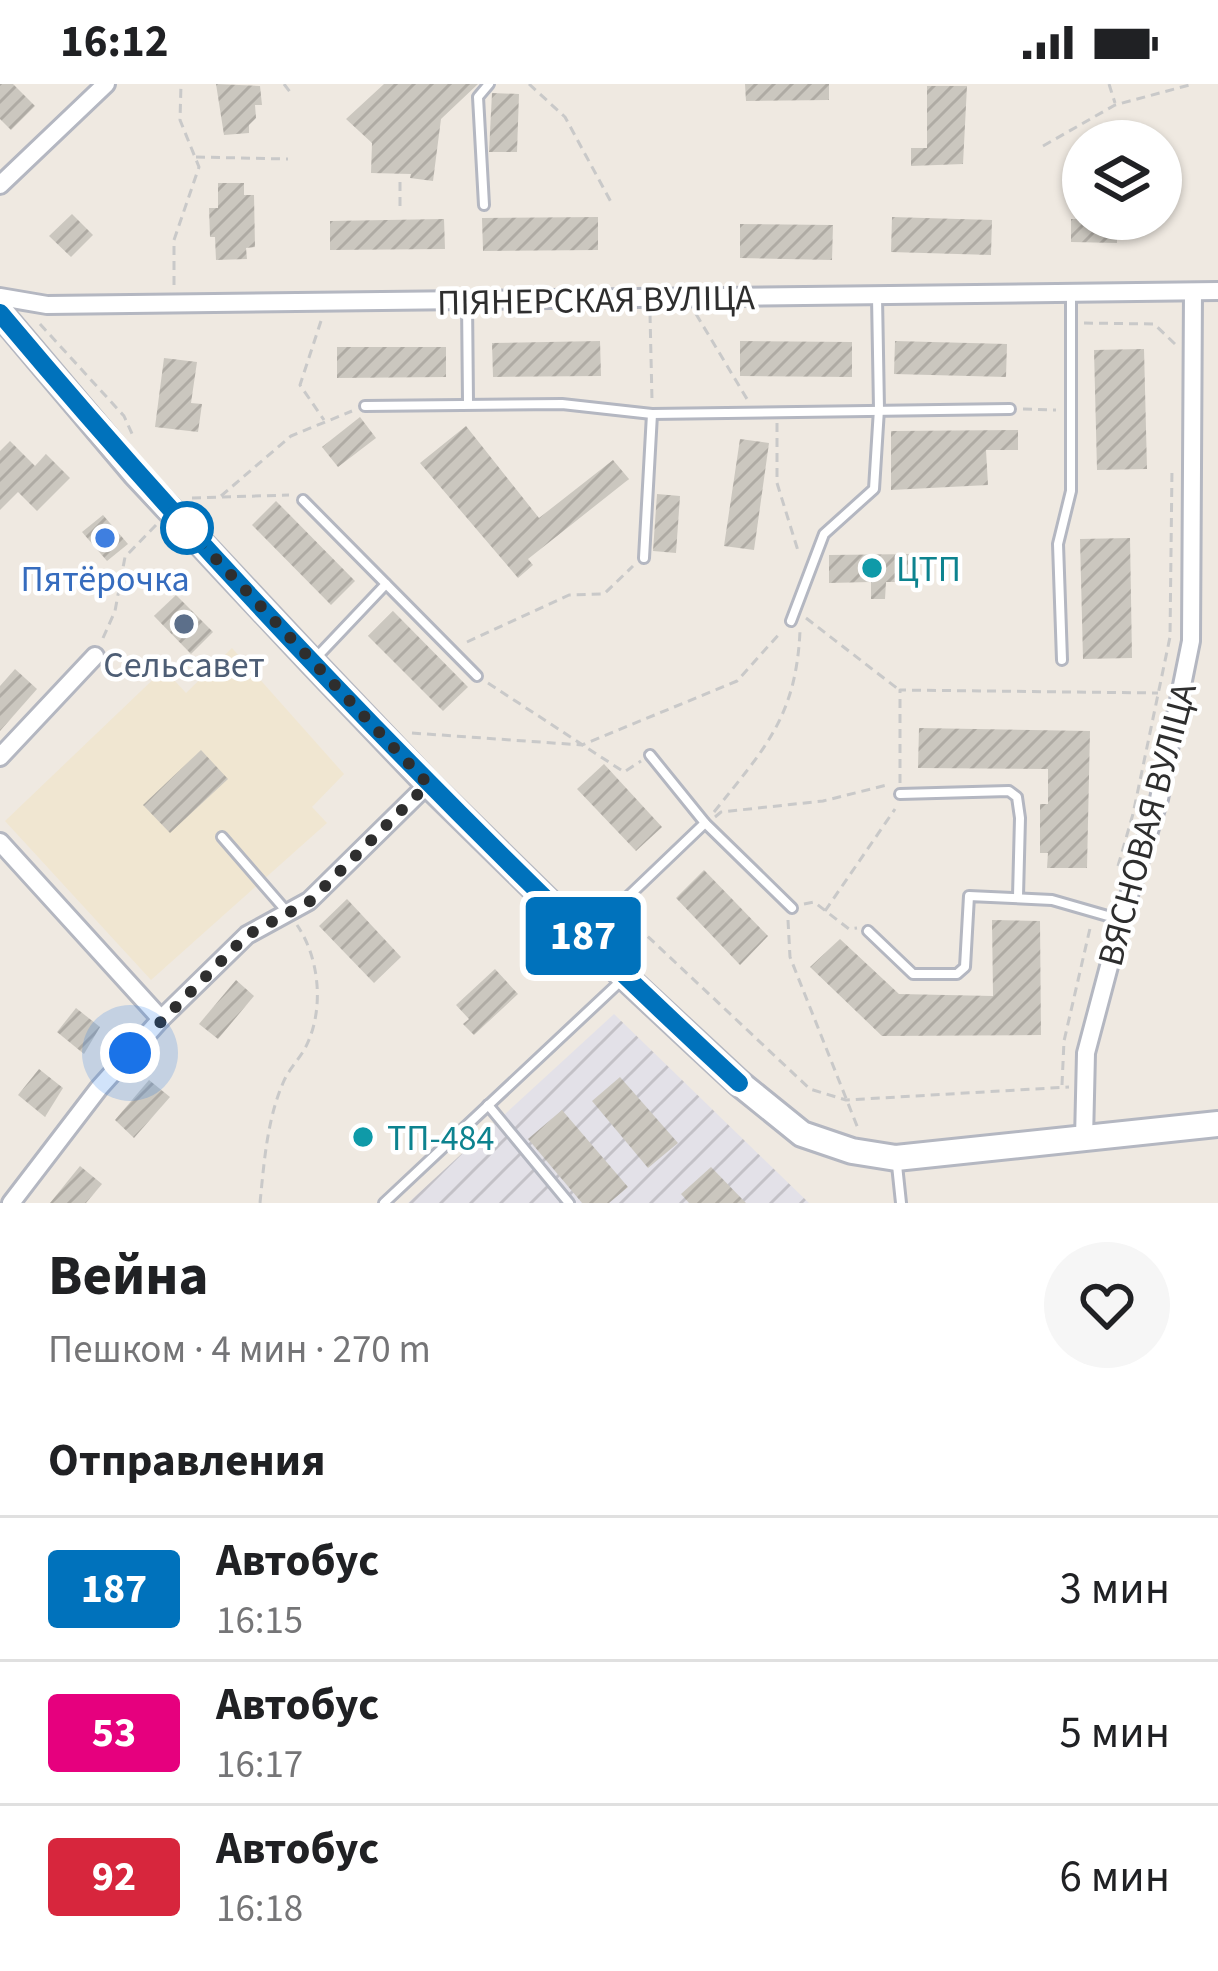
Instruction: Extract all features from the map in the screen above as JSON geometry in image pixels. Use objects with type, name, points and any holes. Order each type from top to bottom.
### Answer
[{"type":"street","points":[[0,185],[106,84]]},
{"type":"street","name":"ПІЯНЕРСКАЯ ВУЛІЦА","points":[[0,297],[47,305],[1218,291]]},
{"type":"street","name":"ВЯСНОВАЯ ВУЛІЦА","points":[[1084,1139],[1082,1086],[1090,1035],[1143,861],[1182,692],[1194,601],[1192,292]]},
{"type":"street","points":[[29,347],[29,316],[47,305]]},
{"type":"street","points":[[0,313],[170,510],[428,784],[625,977],[739,1083],[802,1134],[869,1155],[896,1158],[1218,1124]]},
{"type":"street","points":[[0,757],[94,656]]},
{"type":"street","points":[[11,1203],[99,1088],[161,1018],[247,935],[309,902],[428,784]]},
{"type":"street","points":[[0,842],[161,1018]]},
{"type":"lane","points":[[484,205],[478,97],[489,84]]},
{"type":"lane","points":[[1062,660],[1058,544],[1071,491],[1071,292]]},
{"type":"lane","points":[[791,621],[824,534],[874,489],[879,409],[877,295]]},
{"type":"lane","points":[[467,302],[468,402]]},
{"type":"lane","points":[[364,406],[468,402],[583,405],[652,413],[1010,409]]},
{"type":"lane","points":[[644,558],[652,413]]},
{"type":"lane","points":[[303,500],[477,676]]},
{"type":"lane","points":[[312,662],[386,584]]},
{"type":"lane","points":[[650,755],[705,823],[790,905]]},
{"type":"lane","points":[[900,794],[1009,791],[1017,797],[1021,818],[1018,896]]},
{"type":"lane","points":[[585,938],[705,823]]},
{"type":"lane","points":[[222,837],[289,914]]},
{"type":"lane","points":[[866,929],[914,974],[957,974],[965,967],[969,896],[1018,896],[1094,910],[1121,921]]},
{"type":"lane","points":[[384,1203],[625,977]]},
{"type":"lane","points":[[488,1106],[568,1203]]},
{"type":"lane","points":[[896,1158],[901,1203]]},
{"type":"path","points":[[174,303],[174,240],[199,167],[180,120],[181,84]]},
{"type":"path","points":[[284,84],[290,92]]},
{"type":"path","points":[[529,84],[565,117],[611,202]]},
{"type":"path","points":[[1109,84],[1115,105]]},
{"type":"path","points":[[1043,146],[1115,105],[1193,84]]},
{"type":"path","points":[[194,157],[288,160]]},
{"type":"path","points":[[400,176],[400,206]]},
{"type":"path","points":[[687,299],[754,410]]},
{"type":"path","points":[[650,300],[652,413]]},
{"type":"path","points":[[325,422],[300,385],[328,302]]},
{"type":"path","points":[[1071,323],[1154,324],[1174,344]]},
{"type":"path","points":[[220,496],[291,436],[364,406]]},
{"type":"path","points":[[1010,409],[1069,410]]},
{"type":"path","points":[[777,410],[777,483],[807,579]]},
{"type":"path","points":[[1115,874],[1133,814],[1170,637],[1173,456]]},
{"type":"path","points":[[94,656],[115,611],[125,557],[170,510],[195,497],[284,494],[303,500]]},
{"type":"path","points":[[452,650],[569,595],[604,594],[644,558]]},
{"type":"path","points":[[795,610],[900,690],[1182,692]]},
{"type":"path","points":[[705,823],[778,729],[793,692],[801,634],[795,610]]},
{"type":"path","points":[[378,731],[582,745],[737,680],[791,621]]},
{"type":"path","points":[[1061,692],[1062,660]]},
{"type":"path","points":[[477,676],[624,772],[650,755]]},
{"type":"path","points":[[825,910],[895,810],[901,781],[900,690]]},
{"type":"path","points":[[705,823],[721,812],[823,801],[901,781]]},
{"type":"path","points":[[866,929],[849,929],[814,902],[790,905],[790,957],[869,1155]]},
{"type":"path","points":[[616,907],[810,1089],[846,1100],[1082,1086]]},
{"type":"path","points":[[1061,1087],[1064,1041],[1094,910]]},
{"type":"path","points":[[260,1203],[267,1136],[283,1081],[309,1041],[317,1000],[312,947],[289,914]]},
{"type":"shaded area","points":[[232,648],[344,774],[312,807],[327,823],[151,980],[5,821],[164,669],[186,693]]},
{"type":"shaded area","points":[[614,1014],[809,1203],[408,1203]]},
{"type":"building","points":[[0,84],[13,84],[35,106],[11,130],[0,119]]},
{"type":"building","points":[[216,84],[260,86],[262,105],[255,105],[256,118],[249,133],[224,135]]},
{"type":"building","points":[[384,84],[478,84],[441,119],[433,181],[410,178],[411,174],[371,173],[372,143],[346,119]]},
{"type":"building","points":[[745,84],[829,84],[829,100],[746,101]]},
{"type":"building","points":[[927,86],[967,86],[963,164],[911,166],[911,148],[927,148]]},
{"type":"building","points":[[492,93],[519,94],[517,152],[489,152]]},
{"type":"building","points":[[218,183],[244,183],[244,195],[254,195],[255,247],[246,248],[247,259],[216,260],[209,208],[218,208]]},
{"type":"building","points":[[72,214],[93,235],[71,257],[49,236]]},
{"type":"building","points":[[598,217],[598,250],[483,251],[482,218]]},
{"type":"building","points":[[892,217],[992,220],[991,255],[891,252]]},
{"type":"building","points":[[444,219],[445,249],[330,250],[330,221]]},
{"type":"building","points":[[740,224],[833,225],[832,260],[740,258]]},
{"type":"building","points":[[1071,240],[1117,240],[1117,243]]},
{"type":"building","points":[[600,341],[601,376],[493,377],[492,343]]},
{"type":"building","points":[[740,341],[852,342],[852,377],[740,376]]},
{"type":"building","points":[[895,341],[1007,344],[1006,377],[894,374]]},
{"type":"building","points":[[337,347],[446,347],[446,377],[337,378]]},
{"type":"building","points":[[1144,349],[1147,469],[1097,470],[1094,350]]},
{"type":"building","points":[[164,358],[197,362],[191,403],[202,404],[198,432],[155,427]]},
{"type":"building","points":[[360,417],[376,438],[338,467],[322,447]]},
{"type":"building","points":[[466,426],[539,518],[613,460],[629,479],[528,559],[533,565],[518,578],[420,463]]},
{"type":"building","points":[[1018,430],[1018,450],[986,450],[988,485],[891,490],[891,431]]},
{"type":"building","points":[[740,439],[769,443],[754,550],[724,546]]},
{"type":"building","points":[[10,441],[35,466],[46,454],[70,478],[37,511],[18,492],[0,510],[0,451]]},
{"type":"building","points":[[657,494],[680,496],[676,553],[653,551]]},
{"type":"building","points":[[276,501],[355,581],[331,605],[252,525]]},
{"type":"building","name":"Пятёрочка","points":[[103,515],[128,544],[107,561],[82,532]]},
{"type":"building","points":[[1130,538],[1132,658],[1083,659],[1080,539]]},
{"type":"building","name":"ЦТП","points":[[915,554],[915,582],[886,582],[885,599],[871,599],[871,582],[829,583],[829,555]]},
{"type":"building","name":"Сельсавет","points":[[176,595],[213,632],[191,654],[154,616]]},
{"type":"building","points":[[393,611],[468,687],[443,711],[368,636]]},
{"type":"building","points":[[15,669],[37,689],[0,731],[0,686]]},
{"type":"building","points":[[919,728],[1090,731],[1087,868],[1047,868],[1048,853],[1040,853],[1040,804],[1048,804],[1048,769],[918,768]]},
{"type":"building","points":[[201,750],[228,779],[170,833],[143,805]]},
{"type":"building","points":[[604,764],[662,827],[636,851],[577,789]]},
{"type":"building","points":[[704,870],[768,936],[740,965],[676,898]]},
{"type":"building","points":[[347,899],[401,957],[374,983],[319,926]]},
{"type":"building","points":[[992,920],[1040,921],[1041,1035],[882,1036],[810,967],[840,939],[899,994],[993,996]]},
{"type":"building","points":[[495,969],[518,994],[474,1035],[463,1024],[469,1019],[456,1005]]},
{"type":"building","points":[[236,980],[254,996],[218,1039],[199,1024]]},
{"type":"building","points":[[76,1008],[100,1027],[84,1054],[57,1032]]},
{"type":"building","points":[[39,1069],[63,1088],[45,1117],[18,1095]]},
{"type":"building","points":[[620,1077],[678,1143],[648,1168],[592,1101]]},
{"type":"building","points":[[149,1080],[170,1097],[134,1138],[115,1120]]},
{"type":"building","points":[[562,1110],[628,1187],[609,1203],[582,1203],[528,1139]]},
{"type":"building","points":[[80,1166],[102,1184],[86,1203],[50,1203]]},
{"type":"building","points":[[711,1167],[746,1203],[689,1203],[681,1194]]},
{"type":"bus line","name":"187","points":[[0,313],[136,474],[428,784],[739,1083]]},
{"type":"place","name":"Пятёрочка","points":[[105,538]]},
{"type":"place","name":"ЦТП","points":[[872,568]]},
{"type":"place","name":"Сельсавет","points":[[184,624]]},
{"type":"place","name":"ТП-484","points":[[363,1137]]},
{"type":"route","points":[[130,1053],[247,935],[309,902],[428,784],[187,528]]}]
